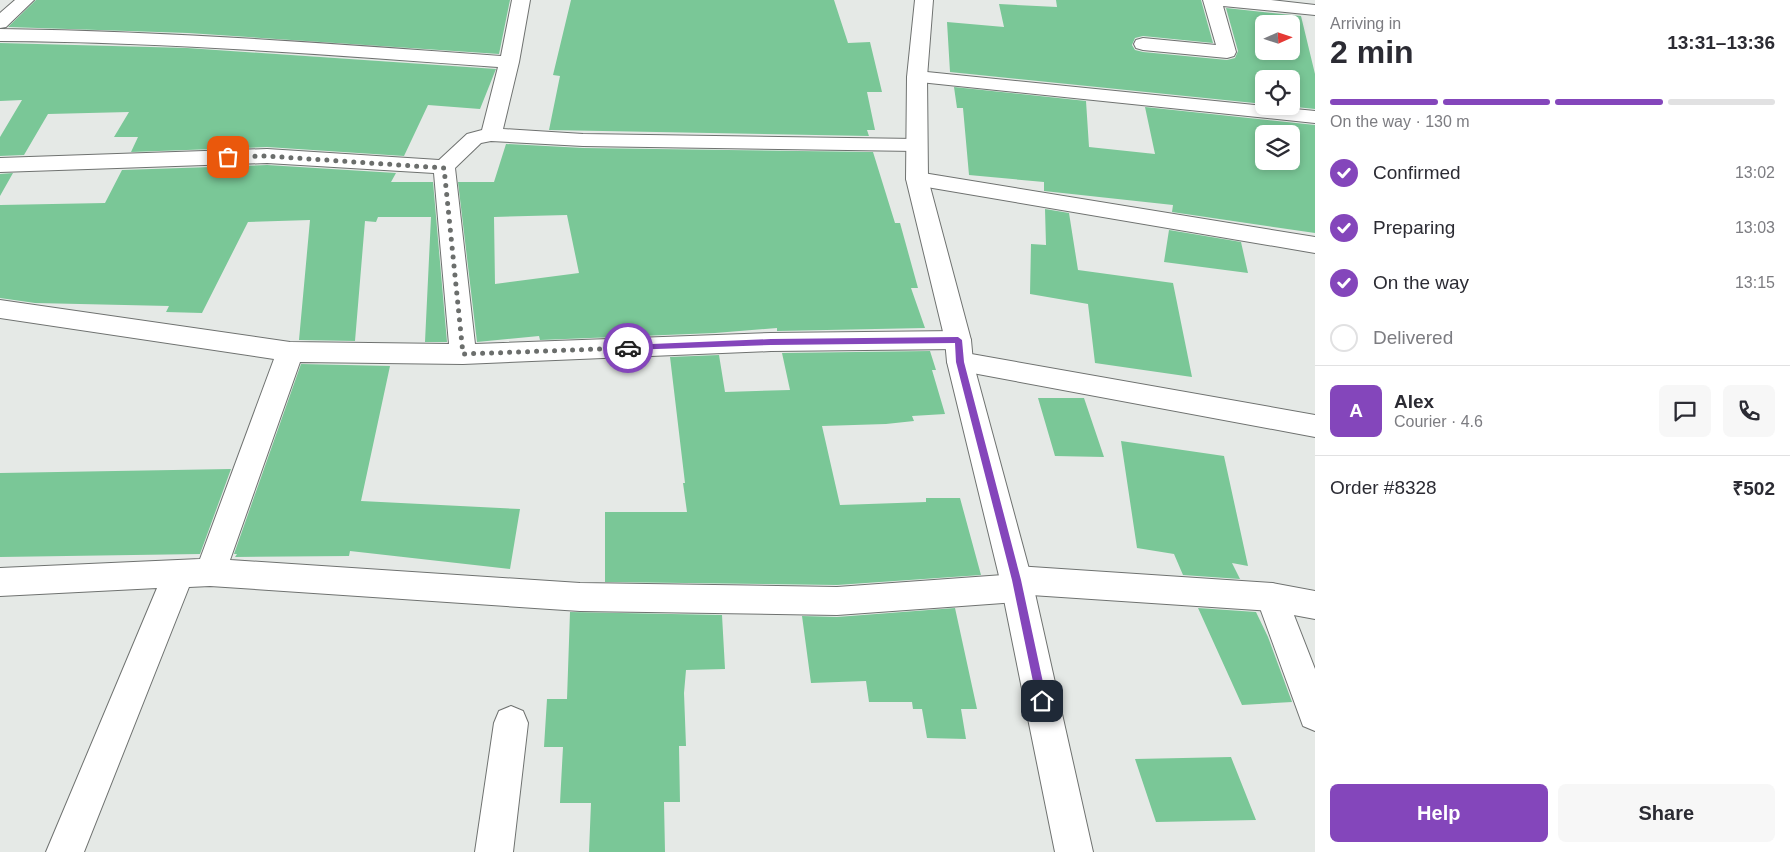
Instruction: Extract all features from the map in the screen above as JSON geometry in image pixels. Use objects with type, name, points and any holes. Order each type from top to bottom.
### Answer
[{"type":"street","points":[[0,23],[25,0]]},
{"type":"street","points":[[491,135],[509,62],[521,0]]},
{"type":"street","points":[[924,0],[917,77],[917,179],[1017,584],[1074,852]]},
{"type":"street","points":[[1143,44],[1227,52],[1212,0]]},
{"type":"street","points":[[1219,0],[1315,10]]},
{"type":"street","points":[[0,35],[100,36],[234,42],[509,62]]},
{"type":"street","points":[[917,77],[1315,117]]},
{"type":"street","points":[[0,165],[266,156],[444,168],[474,138],[491,135],[583,140],[916,146]]},
{"type":"street","points":[[444,168],[463,354]]},
{"type":"street","points":[[917,179],[1315,245]]},
{"type":"street","points":[[0,309],[290,352],[463,354],[771,342],[959,351],[1315,426]]},
{"type":"street","points":[[65,852],[194,572],[290,352]]},
{"type":"street","points":[[0,582],[194,572],[580,597],[837,600],[1017,584],[1272,597],[1315,604]]},
{"type":"street","points":[[1272,597],[1315,714]]},
{"type":"street","points":[[494,852],[511,723]]},
{"type":"building","points":[[36,0],[510,0],[499,54],[188,33],[8,27]]},
{"type":"building","points":[[571,0],[834,0],[848,43],[870,42],[882,92],[867,92],[875,130],[867,130],[869,136],[549,130],[560,76],[553,75]]},
{"type":"building","points":[[1056,0],[1201,0],[1213,43],[1143,36],[1135,38],[1132,45],[1135,50],[1143,52],[1227,60],[1235,58],[1238,51],[1226,8],[1292,15],[1255,15],[1255,60],[1300,60],[1301,16],[1315,74],[1315,109],[1300,107],[1300,70],[1255,70],[1255,103],[950,72],[947,22],[1004,27],[999,4],[1057,7]]},
{"type":"building","points":[[0,43],[187,48],[496,69],[480,109],[428,105],[404,156],[267,147],[131,152],[138,137],[114,137],[129,112],[48,114],[24,155],[0,156],[0,137],[22,100],[0,101]]},
{"type":"building","points":[[954,87],[1086,101],[1089,147],[1155,154],[1145,107],[1315,125],[1315,233],[1172,212],[1173,205],[1044,191],[1044,182],[969,175],[963,108],[957,108]]},
{"type":"building","points":[[506,144],[583,148],[873,152],[895,223],[900,223],[918,288],[911,288],[925,328],[777,331],[777,328],[715,333],[540,340],[539,336],[477,342],[458,182],[494,182]],"holes":[[[567,215],[579,273],[495,284],[494,217]]]},
{"type":"building","points":[[267,165],[396,173],[391,182],[433,182],[447,342],[425,342],[431,217],[378,217],[376,222],[365,221],[355,341],[299,340],[310,220],[248,222],[202,313],[166,312],[169,306],[35,303],[0,298],[0,205],[105,203],[122,170]]},
{"type":"building","points":[[13,173],[0,196],[0,174]]},
{"type":"building","points":[[1045,209],[1069,213],[1078,270],[1173,283],[1192,377],[1095,363],[1088,304],[1030,294],[1031,244],[1046,245]]},
{"type":"building","points":[[1169,230],[1241,242],[1248,273],[1164,262]]},
{"type":"building","points":[[930,351],[936,370],[932,370],[945,414],[912,416],[914,421],[886,424],[822,426],[840,505],[926,502],[926,498],[960,498],[981,575],[837,585],[605,582],[605,512],[687,512],[670,357],[719,355],[725,392],[790,390],[782,353]]},
{"type":"building","points":[[301,364],[390,366],[361,501],[520,509],[510,569],[350,551],[349,556],[235,557],[237,554],[234,554]]},
{"type":"building","points":[[1038,398],[1084,398],[1104,457],[1055,456]]},
{"type":"building","points":[[1121,441],[1224,456],[1248,566],[1232,563],[1240,579],[1183,575],[1174,554],[1137,548]]},
{"type":"building","points":[[231,469],[200,554],[0,557],[0,473]]},
{"type":"building","points":[[955,608],[977,709],[961,709],[966,739],[927,738],[922,709],[913,709],[912,702],[869,702],[866,681],[811,683],[802,616],[837,617]]},
{"type":"building","points":[[1198,608],[1256,612],[1268,637],[1292,702],[1242,705]]},
{"type":"building","points":[[570,612],[722,615],[725,669],[686,670],[684,693],[686,746],[679,746],[680,802],[664,802],[665,852],[589,852],[591,803],[560,803],[563,747],[544,747],[547,699],[567,699]]},
{"type":"building","points":[[1231,757],[1256,820],[1156,822],[1135,759]]},
{"type":"way so far","points":[[228,157],[266,156],[444,168],[463,354],[628,348]]},
{"type":"route","points":[[628,348],[771,342],[958,340],[960,362],[1018,588],[1042,701]]}]
